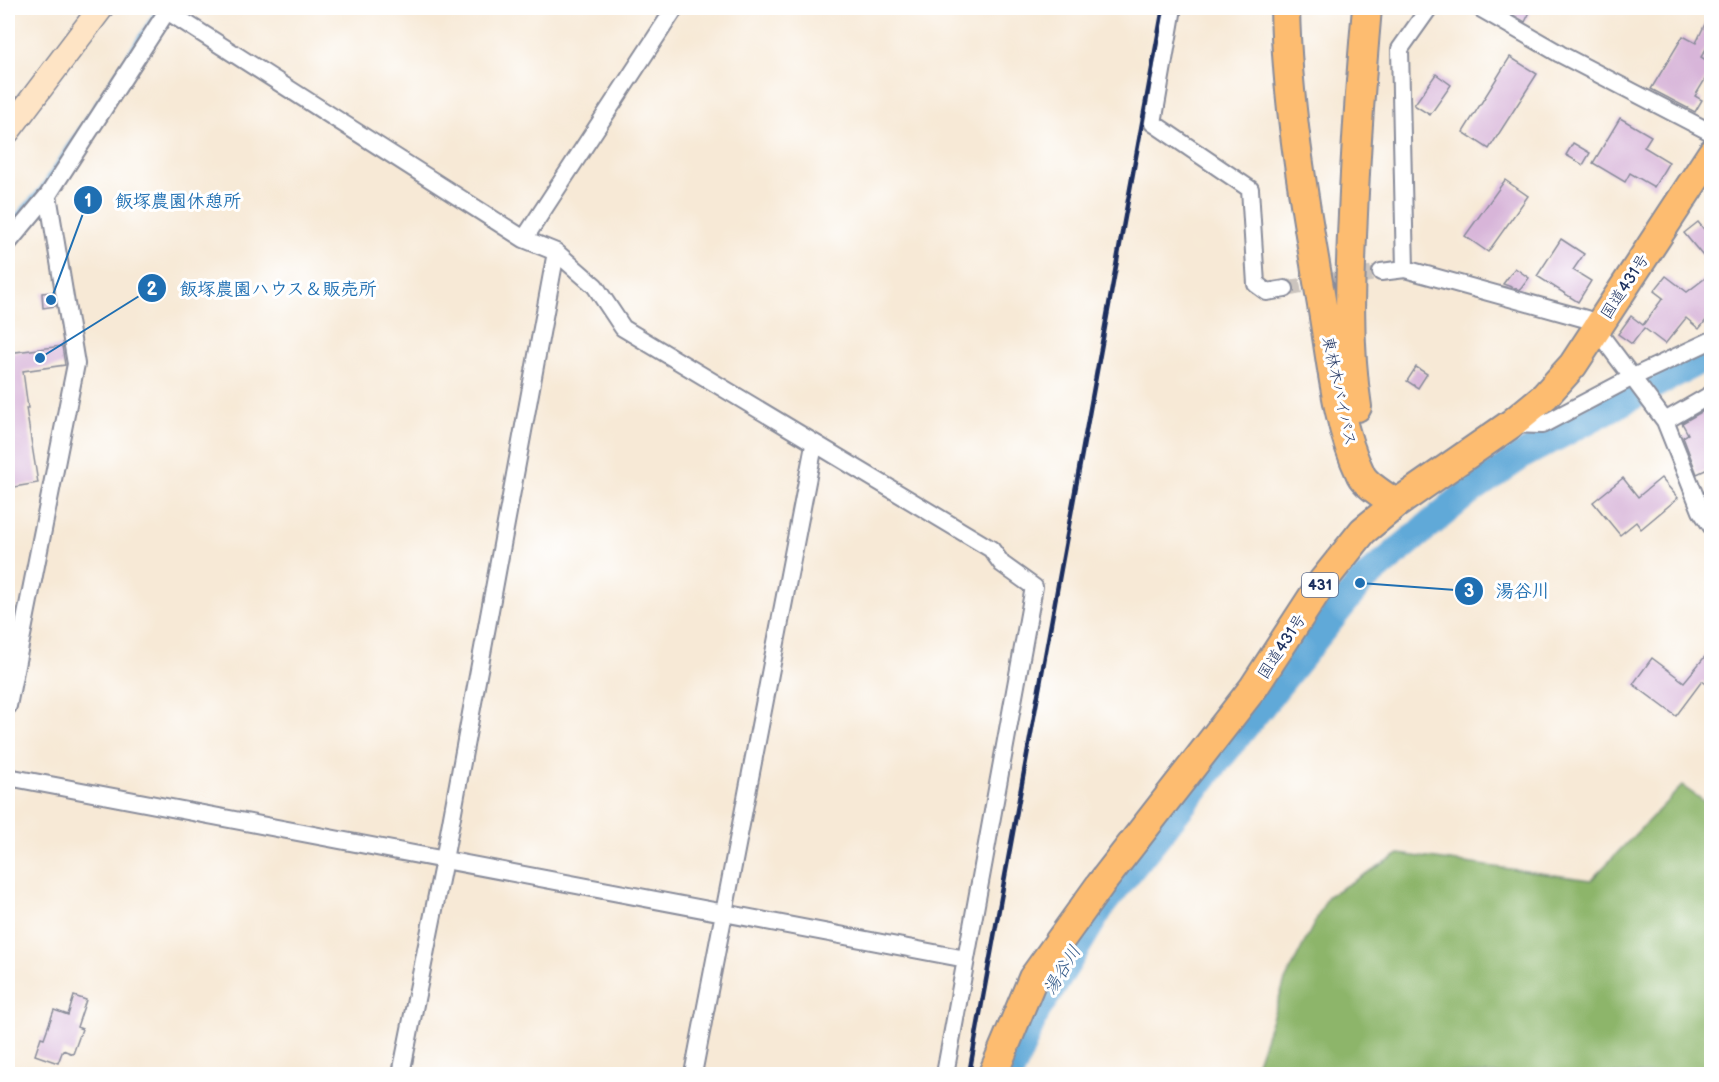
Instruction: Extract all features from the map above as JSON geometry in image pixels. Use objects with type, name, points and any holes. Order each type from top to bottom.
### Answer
[{"type":"highway","name":"東林木バイパス","points":[[1285,8],[1286,53],[1291,98],[1337,396],[1348,440],[1362,478],[1396,504]]},
{"type":"highway","name":"東林木バイパス","points":[[1367,8],[1352,237],[1351,344],[1360,429],[1396,504]]},
{"type":"highway","name":"国道431号","points":[[993,1074],[1033,978],[1100,885],[1254,687],[1323,581],[1363,531],[1396,504],[1511,424],[1545,396],[1573,365],[1712,153]]},
{"type":"main road","points":[[8,131],[101,8]]},
{"type":"street","points":[[524,239],[675,8]]},
{"type":"street","points":[[1173,8],[1153,123],[1250,189],[1256,284],[1266,292],[1285,289]]},
{"type":"street","points":[[1405,269],[1400,49],[1429,8]]},
{"type":"street","points":[[1480,8],[1560,54],[1712,133]]},
{"type":"street","points":[[8,243],[48,195],[167,11],[524,239],[556,252],[595,286],[622,328],[991,549],[1002,564],[1034,587],[945,1074]]},
{"type":"street","points":[[8,706],[76,364],[48,195]]},
{"type":"street","points":[[400,1074],[444,860],[556,252]]},
{"type":"street","points":[[1381,272],[1405,269],[1586,319],[1665,421],[1701,511],[1712,527]]},
{"type":"street","points":[[1511,424],[1542,425],[1633,377],[1712,340]]},
{"type":"street","points":[[1665,421],[1712,394]]},
{"type":"street","points":[[693,1074],[814,445]]},
{"type":"street","points":[[8,777],[966,959]]},
{"type":"green space","points":[[1682,786],[1711,806],[1711,1074],[1257,1074],[1256,1065],[1285,981],[1328,896],[1399,854],[1591,880]]},
{"type":"building","points":[[1516,8],[1532,8],[1525,22],[1513,15]]},
{"type":"building","points":[[1712,9],[1712,39],[1701,57],[1712,64],[1712,68],[1695,96],[1702,100],[1695,112],[1651,89],[1683,36],[1696,43]]},
{"type":"building","points":[[1510,57],[1537,74],[1489,149],[1463,132]]},
{"type":"building","points":[[1436,74],[1451,85],[1430,115],[1414,105]]},
{"type":"building","points":[[1620,118],[1651,136],[1644,147],[1669,162],[1654,187],[1630,173],[1625,182],[1593,163]]},
{"type":"building","points":[[1573,143],[1590,153],[1583,165],[1566,155]]},
{"type":"building","points":[[1505,180],[1528,196],[1488,252],[1465,236]]},
{"type":"building","points":[[1698,222],[1712,239],[1712,267],[1684,233]]},
{"type":"building","points":[[1561,239],[1584,254],[1573,270],[1591,281],[1578,302],[1537,276]]},
{"type":"building","points":[[1515,268],[1529,278],[1520,290],[1503,284]]},
{"type":"building","points":[[1712,273],[1712,313],[1699,329],[1686,318],[1665,344],[1644,328],[1632,344],[1618,334],[1631,316],[1643,325],[1663,298],[1654,291],[1666,276],[1687,292]]},
{"type":"building","points":[[53,292],[56,306],[43,308],[42,293]]},
{"type":"building","points":[[62,346],[65,365],[23,371],[28,408],[26,408],[38,483],[8,488],[8,353]]},
{"type":"building","points":[[1416,367],[1427,374],[1418,388],[1407,381]]},
{"type":"building","points":[[1712,406],[1712,467],[1697,474],[1683,437],[1688,434],[1682,423]]},
{"type":"building","points":[[1623,478],[1638,497],[1661,478],[1678,498],[1641,529],[1636,522],[1620,535],[1593,502]]},
{"type":"building","points":[[1712,648],[1712,688],[1702,681],[1676,716],[1633,684],[1652,658],[1684,682]]},
{"type":"building","points":[[74,996],[86,1000],[77,1027],[82,1029],[73,1054],[63,1050],[58,1063],[35,1055],[54,1010],[68,1015]]},
{"type":"waterway","points":[[8,226],[42,188],[159,8]]},
{"type":"waterway","name":"湯谷川","points":[[1010,1074],[1037,1010],[1102,905],[1360,583],[1466,494],[1523,455],[1712,354]]},
{"type":"tunnel","points":[[1285,289],[1381,272]]},
{"type":"railway","points":[[969,1074],[1163,8]]},
{"type":"place","name":"飯塚農園休憩所","points":[[51,300]]},
{"type":"place","name":"飯塚農園ハウス＆販売所","points":[[40,358]]},
{"type":"place","name":"湯谷川","points":[[1360,583]]}]
